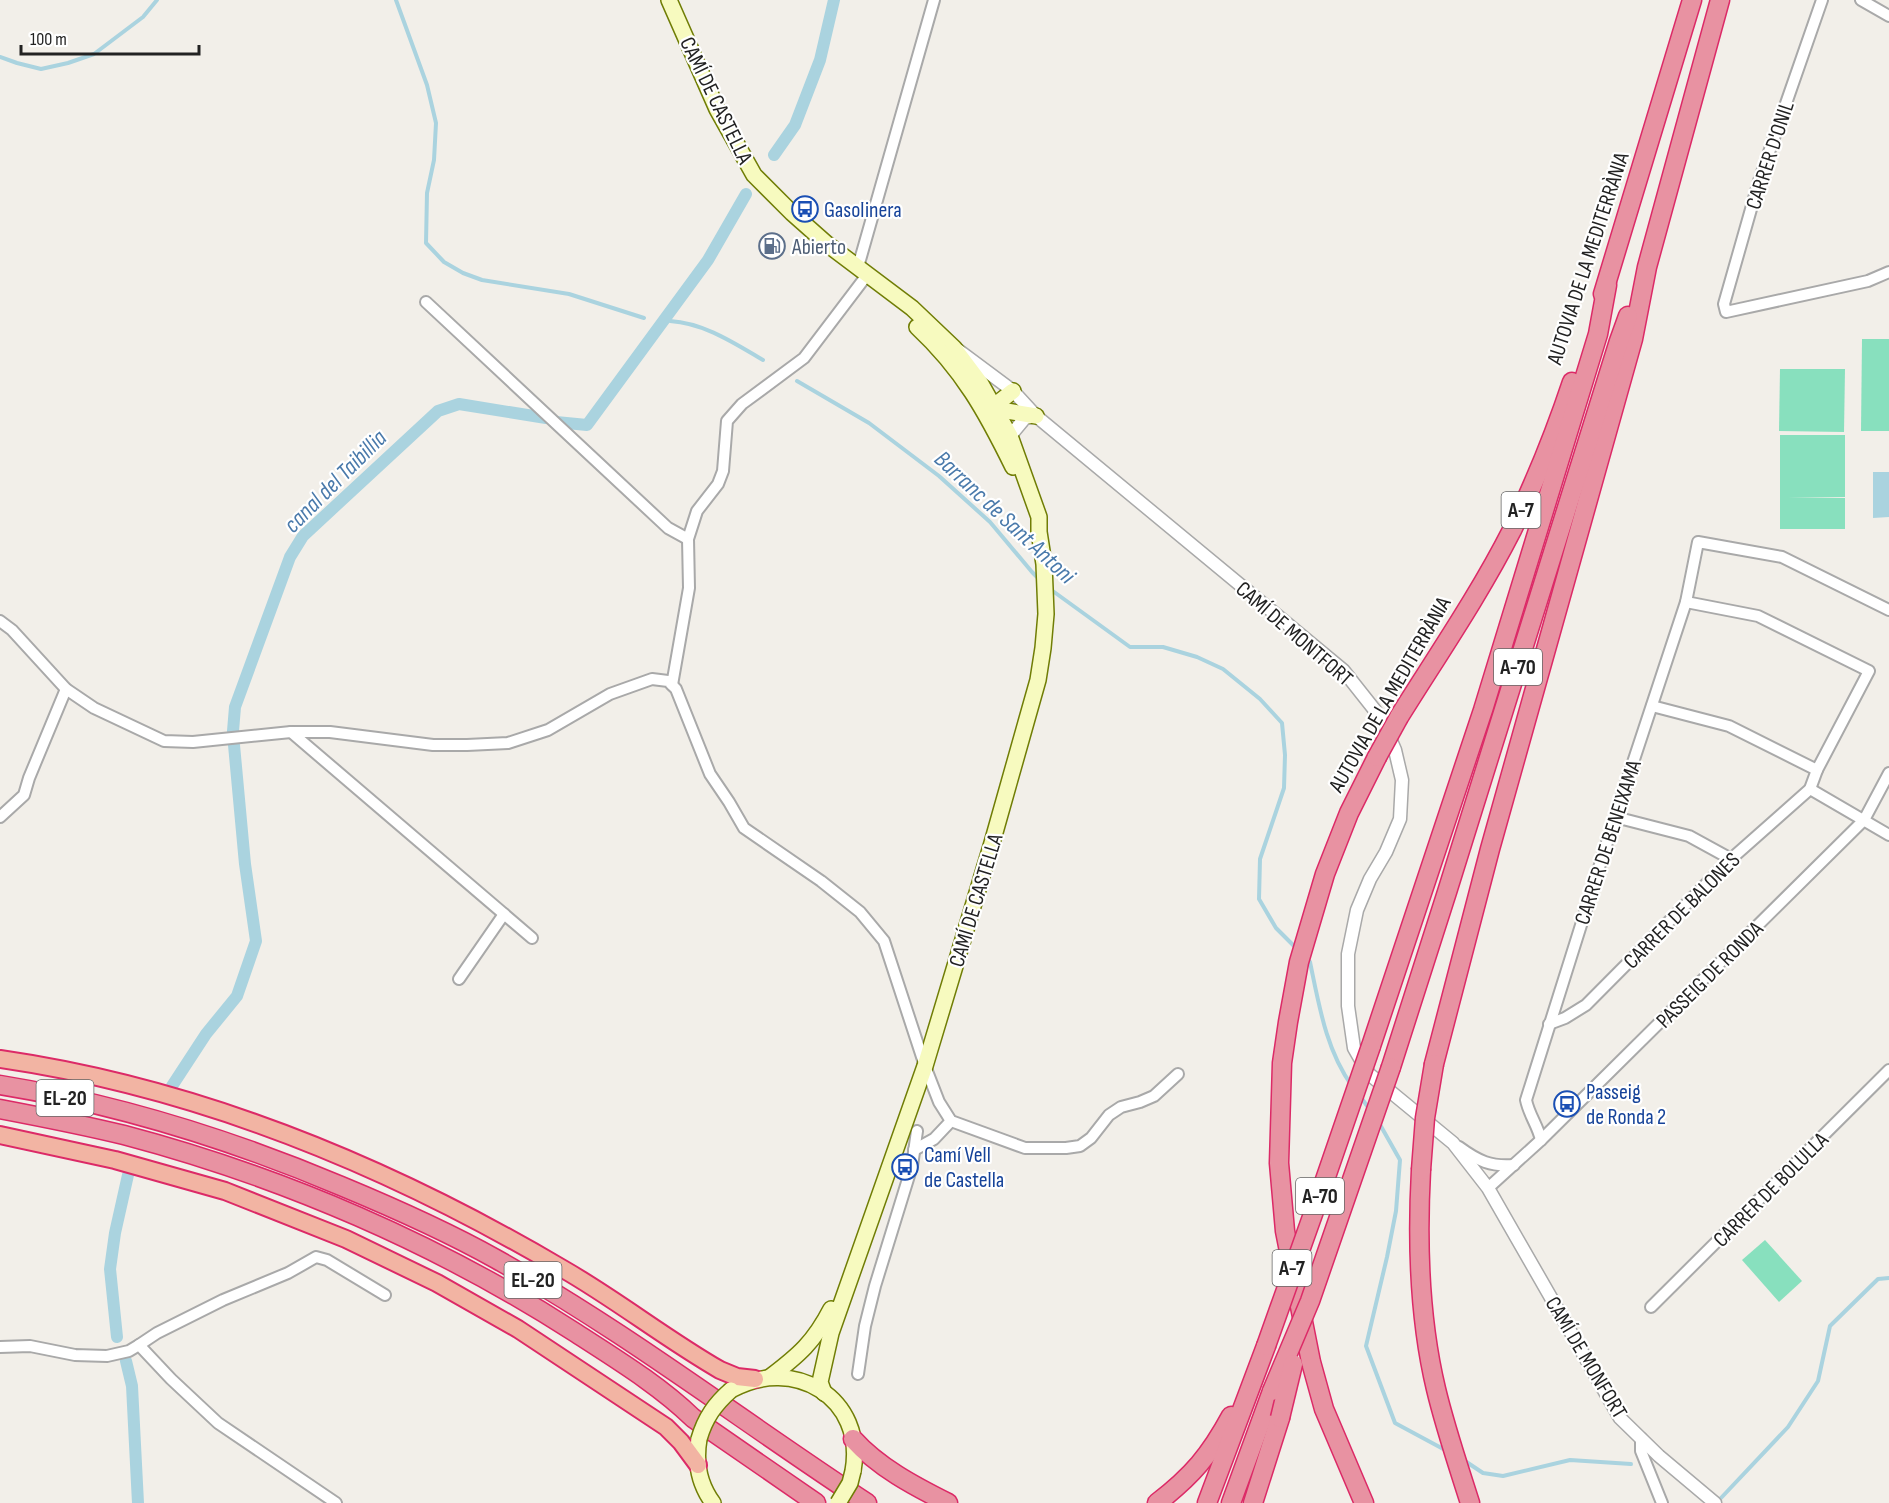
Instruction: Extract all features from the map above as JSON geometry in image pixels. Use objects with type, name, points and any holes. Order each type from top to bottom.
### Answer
[{"type":"highway","name":"AUTOVIA DE LA MEDITERRÀNIA","points":[[1364,1503],[1324,1409],[1311,1362],[1285,1231],[1280,1163],[1282,1063],[1299,962],[1317,899],[1349,813],[1399,717],[1511,531],[1553,436],[1588,331],[1607,285],[1692,0]]},
{"type":"highway","points":[[1468,1495],[1435,1387],[1425,1327],[1420,1267],[1421,1170],[1425,1118],[1434,1064],[1490,849],[1633,339],[1647,267],[1720,0]]},
{"type":"highway","name":"A-70","points":[[1231,1503],[1272,1391],[1310,1301],[1391,1067],[1619,341],[1647,267]]},
{"type":"highway","name":"A-70","points":[[1207,1503],[1250,1391],[1318,1200],[1487,698],[1598,334],[1607,285]]},
{"type":"highway","points":[[0,1059],[95,1076],[177,1098],[281,1132],[397,1180],[474,1218],[565,1270],[720,1370],[737,1377],[763,1378]]},
{"type":"highway","name":"EL-20","points":[[0,1085],[130,1113],[165,1123],[292,1165],[440,1229],[496,1259],[629,1341],[867,1503]]},
{"type":"highway","name":"EL-20","points":[[0,1109],[157,1144],[222,1165],[340,1209],[412,1241],[554,1319],[680,1405],[702,1416],[831,1503]]},
{"type":"highway","points":[[0,1135],[144,1167],[225,1191],[346,1239],[436,1283],[518,1329],[666,1427],[681,1442],[698,1465]]},
{"type":"highway","points":[[1253,1503],[1280,1418],[1310,1301]]},
{"type":"highway","points":[[1157,1503],[1199,1466],[1232,1414],[1250,1391]]},
{"type":"highway","points":[[680,1405],[693,1418],[816,1503]]},
{"type":"highway","points":[[853,1438],[886,1467],[927,1493],[948,1503]]},
{"type":"main road","name":"CAMÍ DE CASTELLA","points":[[669,0],[717,109],[754,175],[827,244],[882,287],[893,305],[947,349],[981,384],[1010,436],[1034,497],[1039,517],[1046,614],[1038,680],[926,1066],[831,1333],[820,1382],[824,1393]]},
{"type":"main road","name":"CAMÍ DE CASTELLA","points":[[947,349],[952,363],[971,389],[992,426],[1014,470],[1039,532]]},
{"type":"main road","points":[[994,406],[1013,391]]},
{"type":"main road","points":[[994,406],[1001,410],[1036,416]]},
{"type":"main road","points":[[994,406],[994,415],[1007,444],[1014,470]]},
{"type":"main road","name":"CAMÍ DE CASTELLA","points":[[698,1465],[699,1439],[710,1412],[731,1390],[763,1378],[803,1351],[820,1329],[856,1259]]},
{"type":"main road","points":[[763,1378],[799,1380],[824,1393],[840,1409],[853,1438],[855,1455],[850,1483],[838,1503]]},
{"type":"main road","points":[[698,1465],[705,1496],[713,1503]]},
{"type":"street","points":[[672,685],[689,588],[688,539],[697,511],[718,484],[723,471],[727,421],[742,405],[804,358],[863,271],[934,0]]},
{"type":"street","name":"CARRER D'ONIL","points":[[1822,0],[1759,181],[1724,304],[1726,312],[1868,281],[1889,272]]},
{"type":"street","points":[[1861,0],[1889,16]]},
{"type":"street","points":[[426,302],[668,528],[688,539]]},
{"type":"street","name":"CAMÍ DE MONTFORT","points":[[947,349],[1013,391],[1036,416],[1343,670],[1381,718],[1395,750],[1402,780],[1400,819],[1357,910],[1348,954],[1347,983],[1354,1048],[1369,1074],[1453,1143],[1488,1188]]},
{"type":"street","points":[[1010,436],[1025,418],[1036,416]]},
{"type":"street","name":"CARRER DE BENEIXAMA","points":[[1541,1140],[1538,1126],[1529,1113],[1526,1100],[1686,602],[1698,542],[1782,557],[1889,610]]},
{"type":"street","name":"CARRER DE BALONES","points":[[1549,1024],[1565,1018],[1586,1005],[1731,859],[1810,789],[1817,770],[1869,671],[1758,616],[1686,602]]},
{"type":"street","points":[[0,621],[12,630],[66,688],[94,708],[132,728],[164,741],[193,742],[291,732],[330,732],[433,745],[508,743],[548,730],[610,694],[652,679],[668,681],[676,689],[710,774],[744,828],[821,881],[860,912],[884,941],[939,1102],[951,1121],[1025,1148],[1080,1146],[1091,1138],[1109,1115],[1121,1107],[1154,1096],[1178,1074]]},
{"type":"street","points":[[0,817],[24,795],[66,688]]},
{"type":"street","points":[[1652,706],[1729,726],[1817,770]]},
{"type":"street","points":[[291,732],[532,938]]},
{"type":"street","name":"PASSEIG DE RONDA","points":[[1488,1188],[1541,1140],[1864,820],[1889,773]]},
{"type":"street","points":[[1810,789],[1889,835]]},
{"type":"street","points":[[1615,818],[1689,836],[1731,859]]},
{"type":"street","points":[[459,979],[504,914]]},
{"type":"street","name":"CARRER DE BOLULLA","points":[[1651,1307],[1889,1070]]},
{"type":"street","points":[[915,1150],[934,1139],[951,1121]]},
{"type":"street","points":[[858,1374],[865,1326],[912,1166],[917,1131]]},
{"type":"street","points":[[1453,1143],[1473,1157],[1497,1166],[1514,1165]]},
{"type":"street","name":"CAMÍ DE MONFORT","points":[[1488,1188],[1620,1418],[1659,1456],[1715,1503]]},
{"type":"street","points":[[0,1347],[30,1346],[75,1355],[107,1356],[129,1351],[166,1328],[223,1300],[288,1273],[316,1257],[327,1260],[385,1295]]},
{"type":"street","points":[[139,1345],[218,1423],[336,1503]]},
{"type":"street","points":[[1641,1438],[1641,1451],[1662,1503]]},
{"type":"green space","points":[[1862,339],[1889,339],[1889,431],[1861,431]]},
{"type":"green space","points":[[1780,369],[1845,369],[1844,432],[1779,431]]},
{"type":"green space","points":[[1780,435],[1845,435],[1845,497],[1788,497],[1845,498],[1845,529],[1780,529]]},
{"type":"green space","points":[[1765,1240],[1802,1281],[1779,1302],[1742,1260]]},
{"type":"water","points":[[1873,472],[1889,472],[1889,517],[1873,518]]},
{"type":"waterway","name":"Barranc de Sant Antoni","points":[[0,57],[41,69],[94,54],[143,17],[157,0]]},
{"type":"waterway","name":"Barranc de Sant Antoni","points":[[396,0],[427,85],[436,123],[434,160],[427,193],[426,243],[444,262],[463,273],[482,280],[569,294],[644,318]]},
{"type":"waterway","name":"canal del Taibillia","points":[[774,155],[795,125],[820,60],[834,0]]},
{"type":"waterway","name":"canal del Taibillia","points":[[556,422],[587,425],[708,260],[746,194]]},
{"type":"waterway","points":[[670,321],[707,330],[763,360]]},
{"type":"waterway","name":"Barranc de Sant Antoni","points":[[797,381],[869,423],[939,476],[990,522],[1040,580]]},
{"type":"waterway","name":"canal del Taibillia","points":[[233,731],[235,707],[290,557],[303,536],[438,411],[459,404],[546,418]]},
{"type":"waterway","name":"Barranc de Sant Antoni","points":[[1050,589],[1130,647],[1163,647],[1197,657],[1223,669],[1260,699],[1282,723],[1285,755],[1284,788],[1260,859],[1259,899],[1276,928],[1297,949]]},
{"type":"waterway","name":"canal del Taibillia","points":[[172,1086],[206,1034],[237,996],[256,941],[245,864],[234,745]]},
{"type":"waterway","name":"Barranc de Sant Antoni","points":[[1307,959],[1310,962],[1320,1011],[1330,1042],[1352,1086]]},
{"type":"waterway","name":"Barranc de Sant Antoni","points":[[1360,1096],[1370,1110]]},
{"type":"waterway","name":"Barranc de Sant Antoni","points":[[1378,1121],[1400,1160],[1396,1211],[1366,1346],[1395,1423],[1447,1451]]},
{"type":"waterway","name":"canal del Taibillia","points":[[117,1337],[110,1269],[115,1233],[128,1175]]},
{"type":"waterway","points":[[1721,1498],[1788,1427],[1818,1381],[1830,1326],[1878,1279],[1889,1278]]},
{"type":"waterway","name":"canal del Taibillia","points":[[126,1361],[132,1386],[138,1503]]},
{"type":"waterway","name":"Barranc de Sant Antoni","points":[[1462,1459],[1483,1473],[1503,1476],[1570,1460],[1631,1464]]},
{"type":"place","name":"Gasolinera","points":[[805,209]]},
{"type":"place","name":"Abierto","points":[[772,246]]},
{"type":"place","name":"Passeig de Ronda 2","points":[[1567,1104]]},
{"type":"place","name":"Camí Vell de Castella","points":[[905,1167]]}]
